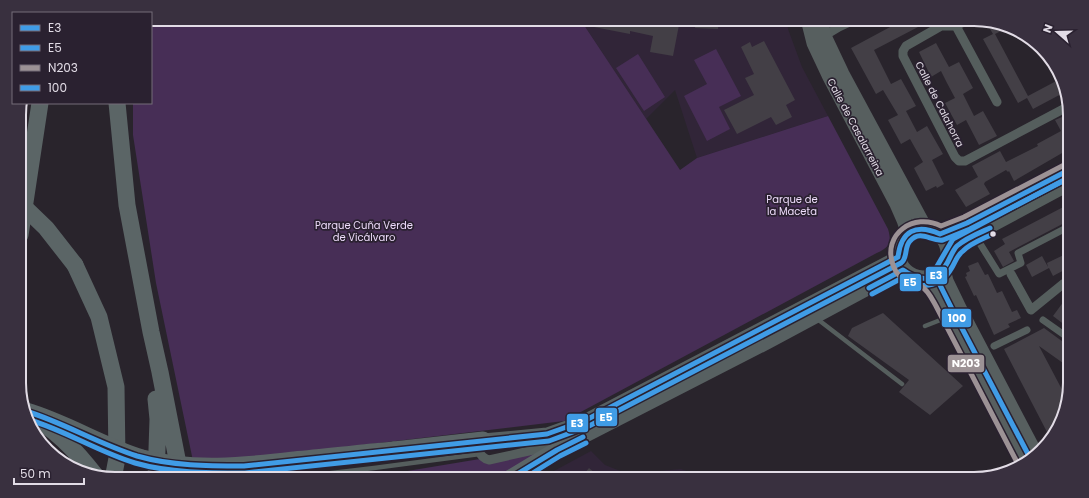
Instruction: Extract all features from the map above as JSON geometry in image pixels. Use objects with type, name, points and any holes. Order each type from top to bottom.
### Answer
[{"type":"highway","points":[[26,195],[40,104]]},
{"type":"highway","points":[[117,104],[127,205],[150,332],[160,372],[181,472]]},
{"type":"highway","points":[[26,209],[46,228],[75,265],[99,317],[116,387],[116,458],[114,472]]},
{"type":"highway","points":[[150,332],[158,419],[156,472]]},
{"type":"highway","points":[[31,413],[43,416],[124,452],[170,463],[202,466],[244,466],[394,450],[482,447]]},
{"type":"highway","points":[[34,418],[77,452],[89,468]]},
{"type":"highway","points":[[521,472],[557,450],[576,441]]},
{"type":"main road","name":"Calle de Casalarreina","points":[[812,26],[819,40],[842,74],[925,228]]},
{"type":"main road","name":"Calle de Casalarreina","points":[[820,26],[819,40],[830,77],[897,204],[908,232]]},
{"type":"main road","points":[[946,264],[938,274],[932,278],[916,278],[909,275],[901,263],[900,243],[908,232],[919,228],[933,230],[940,234],[947,245],[946,280],[960,310],[1033,450]]},
{"type":"main road","points":[[576,441],[706,375],[815,317],[901,263]]},
{"type":"main road","points":[[482,447],[547,434],[586,420],[901,263]]},
{"type":"main road","points":[[924,279],[933,288],[942,302],[1022,458]]},
{"type":"street","points":[[819,40],[844,26]]},
{"type":"street","name":"Calle de Calahorra","points":[[935,26],[906,46],[903,51],[903,56],[955,157],[959,161],[965,161],[1062,109]]},
{"type":"street","points":[[956,26],[996,102]]},
{"type":"street","points":[[940,234],[967,223],[1063,173]]},
{"type":"street","points":[[946,264],[957,245],[1063,188]]},
{"type":"street","points":[[979,242],[999,274],[1021,263],[1018,253],[1063,230]]},
{"type":"street","points":[[1011,274],[1031,310],[1063,287]]},
{"type":"street","points":[[1043,320],[1063,334]]},
{"type":"street","points":[[994,346],[1027,330]]},
{"type":"street","points":[[482,447],[484,458],[489,460],[576,441]]},
{"type":"lane","points":[[925,326],[949,316]]},
{"type":"lane","points":[[815,317],[902,384]]},
{"type":"lane","points":[[342,472],[421,463],[482,447]]},
{"type":"shaded area","points":[[585,26],[788,26],[802,67],[828,116],[697,158],[675,90],[646,119]]},
{"type":"shaded area","points":[[591,451],[605,465],[623,472],[552,472]]},
{"type":"shaded area","points":[[681,469],[689,472],[649,472]]},
{"type":"green space","name":"Parque Cuña Verde de Vicálvaro","points":[[152,26],[585,26],[680,170],[697,158],[828,116],[888,229],[890,239],[888,246],[882,250],[564,421],[219,462],[193,461],[156,283],[133,135],[133,104],[152,104]]},
{"type":"green space","points":[[716,49],[741,96],[719,107],[730,129],[707,141],[684,96],[707,84],[694,60]]},
{"type":"green space","points":[[638,54],[665,97],[644,111],[616,68]]},
{"type":"green space","points":[[559,446],[538,472],[401,472]]},
{"type":"building","points":[[679,26],[673,56],[650,52],[653,36],[630,31],[630,34],[594,27]]},
{"type":"building","points":[[695,26],[718,26],[718,29],[695,28]]},
{"type":"building","points":[[892,26],[920,26],[874,50],[891,84],[901,79],[916,106],[906,111],[917,132],[927,126],[943,154],[932,160],[944,184],[926,191],[914,168],[923,162],[910,139],[901,144],[888,120],[898,115],[883,90],[876,94],[851,48]]},
{"type":"building","points":[[989,28],[1001,31],[995,34],[1028,96],[1056,81],[1060,94],[1033,109],[1027,98],[1018,103],[983,39],[993,34]]},
{"type":"building","points":[[764,41],[795,100],[786,105],[792,117],[776,125],[771,117],[737,134],[724,110],[754,95],[745,78],[754,74],[741,47],[750,42],[752,47]]},
{"type":"building","points":[[936,43],[949,67],[959,62],[973,88],[963,94],[974,116],[983,111],[997,136],[979,145],[966,120],[957,125],[945,103],[955,98],[941,71],[931,77],[919,52]]},
{"type":"building","points":[[1063,117],[1063,152],[1014,181],[1009,171],[1008,172],[1006,170],[985,182],[984,184],[990,194],[966,207],[955,190],[978,177],[972,166],[1000,151],[1006,162],[1038,146],[1037,144],[1061,131],[1055,120]]},
{"type":"building","points":[[1063,207],[1063,224],[1009,252],[1014,261],[1003,267],[994,251],[1005,244],[1002,239]]},
{"type":"building","points":[[1063,255],[1063,271],[1053,276],[1049,268],[1032,277],[1026,265],[1042,256],[1048,267],[1047,263]]},
{"type":"building","points":[[978,262],[985,275],[988,274],[997,293],[1002,291],[1012,312],[1017,310],[1021,318],[1008,324],[1010,327],[994,335],[976,295],[974,296],[965,277],[967,276],[966,273],[970,271],[968,266]]},
{"type":"building","points":[[1063,302],[1063,324],[1053,316]]},
{"type":"building","points":[[883,313],[963,386],[930,415],[899,392],[909,380],[848,336],[852,328]]},
{"type":"building","points":[[1044,328],[1063,342],[1063,363],[1039,346],[1062,390],[1056,417],[1048,431],[1047,432],[1004,349]]},
{"type":"building","points":[[589,468],[594,472],[586,472]]},
{"type":"transit line","name":"N203","points":[[1016,461],[930,295],[920,285],[906,281],[900,277],[896,271],[891,254],[892,244],[896,235],[911,224],[931,222],[941,226],[964,217],[1063,166]]},
{"type":"transit line","name":"E3","points":[[32,413],[54,421],[109,446],[137,456],[177,464],[244,466],[547,434],[586,420],[898,257],[902,241],[906,235],[911,232],[924,229],[940,234],[967,223],[1063,173]]},
{"type":"transit line","name":"E5","points":[[254,472],[549,441],[589,426],[901,263],[905,258],[908,243],[914,238],[922,236],[943,240],[970,229],[1063,181]]},
{"type":"transit line","name":"100","points":[[1028,454],[939,283],[936,268],[953,239],[1063,181]]},
{"type":"transit line","name":"E3","points":[[869,288],[903,270],[909,274],[921,278],[937,275],[942,271],[957,246],[968,238],[990,228]]},
{"type":"transit line","name":"E5","points":[[872,294],[902,278],[915,284],[929,285],[935,283],[946,275],[959,255],[966,248],[973,243],[993,234]]},
{"type":"transit line","name":"E5","points":[[36,422],[135,463],[175,471],[203,472]]},
{"type":"transit line","name":"E3","points":[[521,472],[557,450],[583,437]]},
{"type":"transit line","name":"E5","points":[[534,472],[560,456],[586,443]]},
{"type":"park label","name":"Parque de la Maceta","points":[[792,204]]}]
